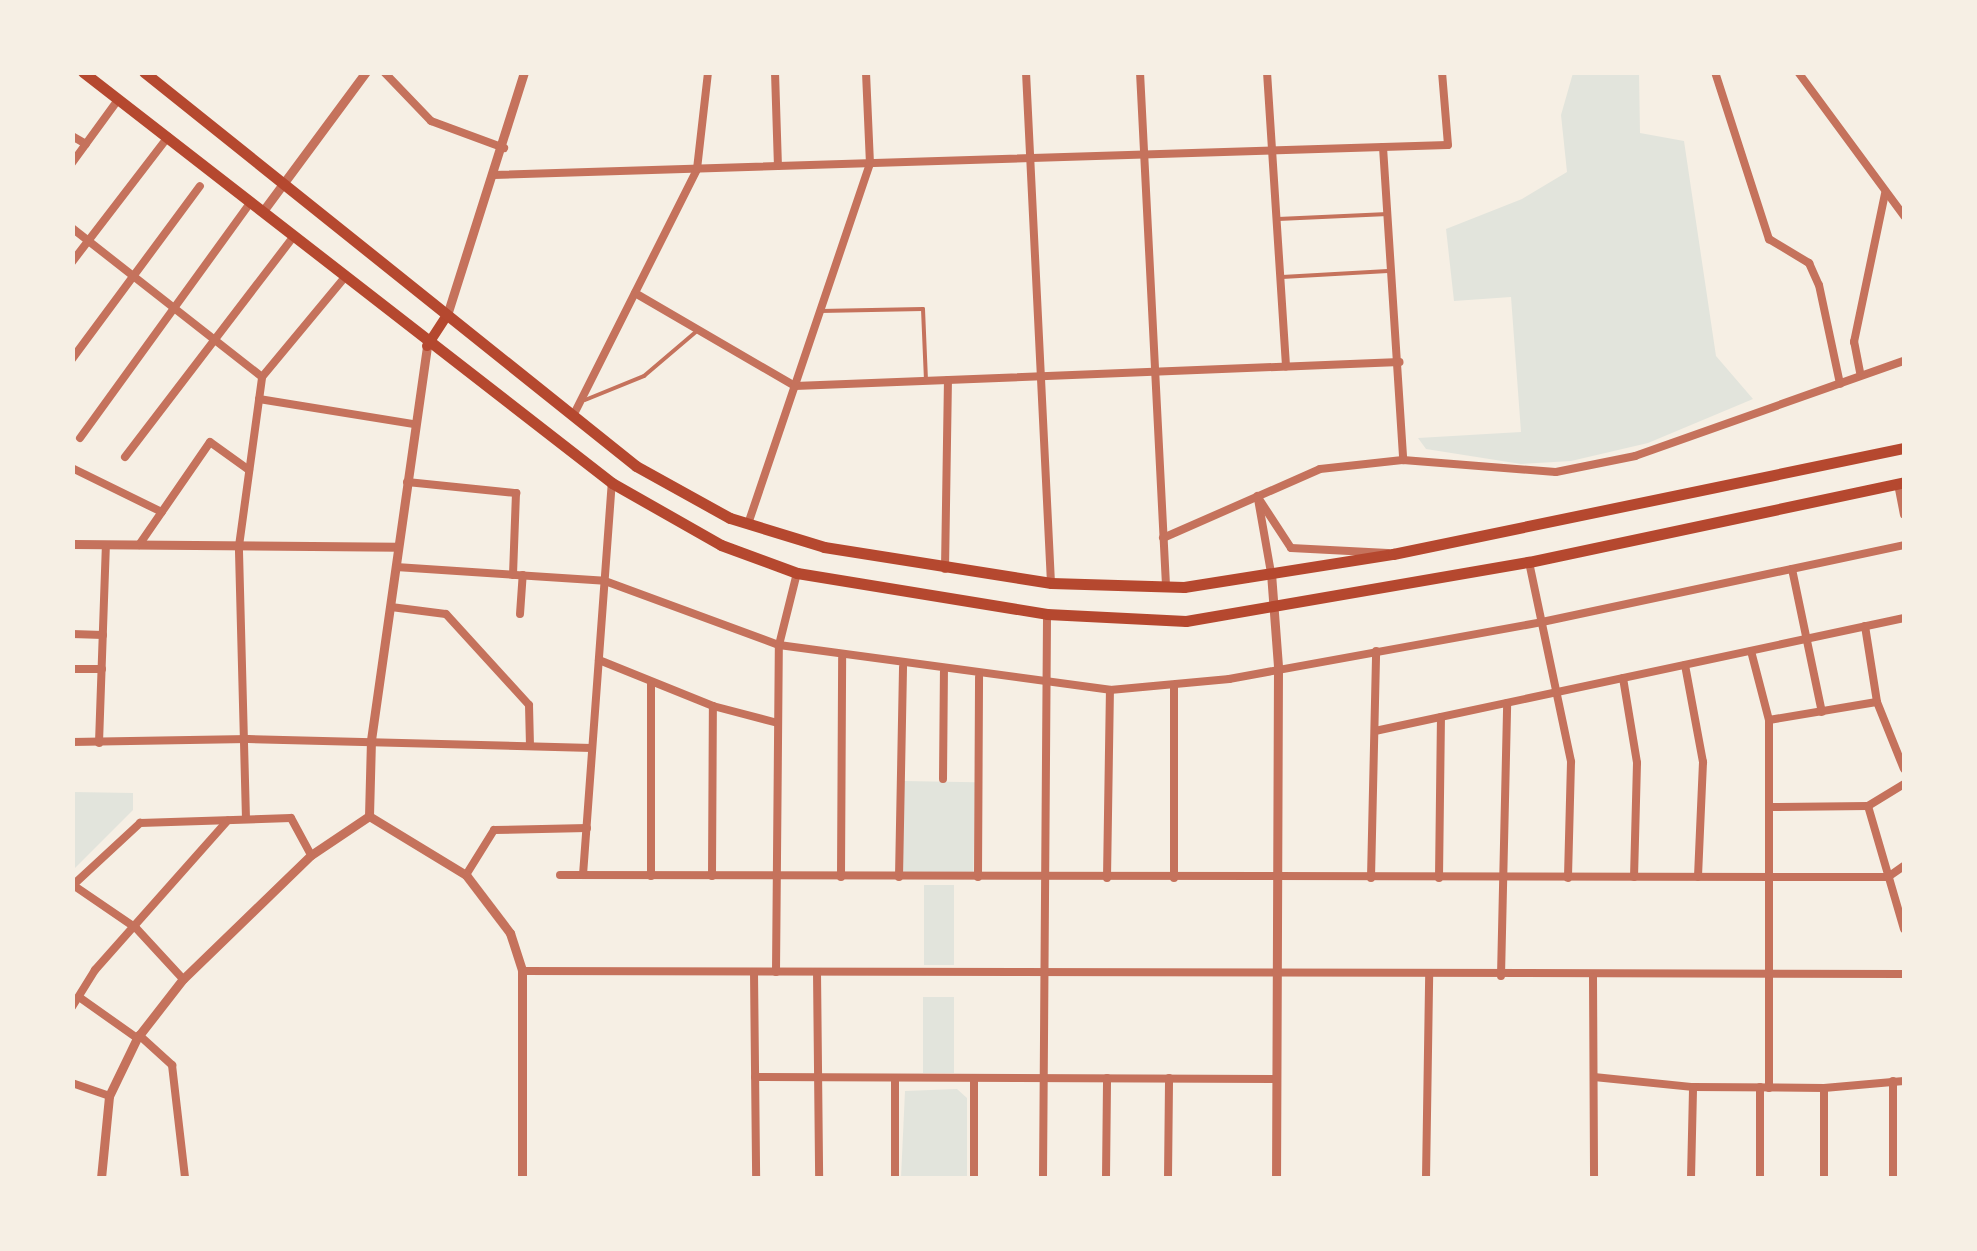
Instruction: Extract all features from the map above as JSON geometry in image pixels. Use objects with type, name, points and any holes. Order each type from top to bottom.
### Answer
[{"type":"main road","points":[[82,72],[263,211],[428,346],[612,483],[722,545],[798,573],[1048,614],[1186,621],[1529,562],[1901,483]]},
{"type":"main road","points":[[144,72],[161,77],[636,466],[748,524],[824,547],[1051,583],[1166,586],[1393,554],[1904,448]]},
{"type":"main road","points":[[428,346],[447,315]]},
{"type":"street","points":[[263,211],[366,72]]},
{"type":"street","points":[[384,72],[431,121],[504,148]]},
{"type":"street","points":[[447,315],[504,148],[524,72]]},
{"type":"street","points":[[573,416],[697,169],[708,72]]},
{"type":"street","points":[[775,72],[778,166]]},
{"type":"street","points":[[748,524],[870,164],[866,72]]},
{"type":"street","points":[[1026,72],[1051,583]]},
{"type":"street","points":[[1140,72],[1166,586]]},
{"type":"street","points":[[1267,72],[1286,366]]},
{"type":"street","points":[[494,175],[1448,145],[1442,72]]},
{"type":"street","points":[[1716,72],[1770,240],[1810,263],[1840,384]]},
{"type":"street","points":[[1798,72],[1904,216]]},
{"type":"street","points":[[72,163],[118,100]]},
{"type":"street","points":[[72,136],[86,144]]},
{"type":"street","points":[[72,262],[168,138]]},
{"type":"street","points":[[1383,147],[1400,362],[1403,460]]},
{"type":"street","points":[[72,359],[200,186]]},
{"type":"street","points":[[1860,372],[1854,342],[1884,193]]},
{"type":"street","points":[[80,438],[251,202]]},
{"type":"street","points":[[72,228],[262,376]]},
{"type":"street","points":[[125,457],[294,236]]},
{"type":"street","points":[[246,819],[248,739],[239,546],[262,376],[345,277]]},
{"type":"street","points":[[635,293],[795,386],[1400,362]]},
{"type":"street","points":[[370,816],[371,740],[428,346]]},
{"type":"street","points":[[1163,538],[1320,469],[1403,460],[1556,472],[1635,456],[1840,384],[1860,372],[1904,361]]},
{"type":"street","points":[[945,568],[948,380]]},
{"type":"street","points":[[259,399],[414,424]]},
{"type":"street","points":[[138,545],[210,442],[249,470]]},
{"type":"street","points":[[72,468],[162,512]]},
{"type":"street","points":[[407,482],[516,493],[520,614]]},
{"type":"street","points":[[583,875],[612,483]]},
{"type":"street","points":[[1901,483],[1904,514]]},
{"type":"street","points":[[1258,496],[1291,548],[1364,547],[1393,554]]},
{"type":"street","points":[[1258,496],[1271,573],[1278,667],[1276,1178]]},
{"type":"street","points":[[72,544],[398,547]]},
{"type":"street","points":[[99,742],[106,544]]},
{"type":"street","points":[[396,567],[605,581],[779,646],[903,667],[1110,690],[1174,685],[1542,622],[1904,546]]},
{"type":"street","points":[[1529,562],[1571,762],[1568,878]]},
{"type":"street","points":[[1792,570],[1822,712]]},
{"type":"street","points":[[776,972],[779,646],[798,573]]},
{"type":"street","points":[[391,607],[446,614],[529,704],[530,746]]},
{"type":"street","points":[[1043,1178],[1044,684],[1048,614]]},
{"type":"street","points":[[1375,731],[1904,618]]},
{"type":"street","points":[[1865,626],[1877,702],[1904,769]]},
{"type":"street","points":[[72,634],[103,635]]},
{"type":"street","points":[[1371,878],[1376,651]]},
{"type":"street","points":[[1751,651],[1768,720],[1770,807],[1769,978],[1760,1178]]},
{"type":"street","points":[[841,877],[842,658]]},
{"type":"street","points":[[599,660],[714,706],[778,723]]},
{"type":"street","points":[[1684,665],[1703,762],[1698,878]]},
{"type":"street","points":[[899,877],[903,667]]},
{"type":"street","points":[[72,668],[102,670]]},
{"type":"street","points":[[943,779],[944,672]]},
{"type":"street","points":[[978,877],[979,677]]},
{"type":"street","points":[[1623,678],[1636,762],[1634,878]]},
{"type":"street","points":[[651,682],[652,876]]},
{"type":"street","points":[[1174,685],[1174,878]]},
{"type":"street","points":[[1107,878],[1110,690]]},
{"type":"street","points":[[1768,720],[1877,702]]},
{"type":"street","points":[[1501,976],[1507,703]]},
{"type":"street","points":[[712,876],[714,706]]},
{"type":"street","points":[[1439,878],[1441,717]]},
{"type":"street","points":[[72,742],[371,740],[592,748]]},
{"type":"street","points":[[1770,807],[1868,806],[1904,784]]},
{"type":"street","points":[[1868,806],[1904,929]]},
{"type":"street","points":[[101,1178],[109,1096],[138,1037],[184,980],[311,855],[370,816]]},
{"type":"street","points":[[370,816],[466,875],[498,911],[522,970],[522,1178]]},
{"type":"street","points":[[184,980],[136,928],[73,885],[140,823],[291,818],[311,855]]},
{"type":"street","points":[[72,1007],[228,820]]},
{"type":"street","points":[[466,875],[494,830],[586,828]]},
{"type":"street","points":[[560,875],[1888,877],[1904,866]]},
{"type":"street","points":[[522,970],[1769,978],[1904,974]]},
{"type":"street","points":[[754,972],[756,1178]]},
{"type":"street","points":[[817,972],[819,1178]]},
{"type":"street","points":[[1426,1178],[1429,976]]},
{"type":"street","points":[[1593,977],[1594,1178]]},
{"type":"street","points":[[79,996],[172,1065],[186,1178]]},
{"type":"street","points":[[755,1077],[1276,1078]]},
{"type":"street","points":[[1594,1077],[1692,1087],[1824,1088],[1904,1081]]},
{"type":"street","points":[[895,1078],[896,1178]]},
{"type":"street","points":[[974,1078],[974,1178]]},
{"type":"street","points":[[1106,1178],[1107,1078]]},
{"type":"street","points":[[1168,1178],[1169,1078]]},
{"type":"street","points":[[1893,1081],[1893,1178]]},
{"type":"street","points":[[72,1083],[109,1096]]},
{"type":"street","points":[[1691,1178],[1692,1087]]},
{"type":"street","points":[[1824,1088],[1824,1178]]},
{"type":"lane","points":[[1278,219],[1388,214]]},
{"type":"lane","points":[[1281,278],[1392,271]]},
{"type":"lane","points":[[820,310],[923,308],[926,380]]},
{"type":"lane","points":[[580,402],[644,376],[698,330]]},
{"type":"shaded area","points":[[1573,73],[1639,73],[1640,133],[1684,141],[1716,356],[1753,399],[1648,443],[1571,461],[1521,464],[1426,449],[1418,438],[1521,432],[1511,297],[1454,301],[1446,229],[1522,199],[1567,172],[1561,115]]},
{"type":"shaded area","points":[[904,781],[975,782],[973,873],[902,872]]},
{"type":"shaded area","points":[[73,792],[133,793],[133,810],[73,870]]},
{"type":"shaded area","points":[[924,885],[954,885],[954,965],[924,965]]},
{"type":"shaded area","points":[[923,997],[954,997],[954,1073],[923,1073]]},
{"type":"shaded area","points":[[957,1089],[967,1098],[967,1178],[901,1178],[905,1091]]}]
